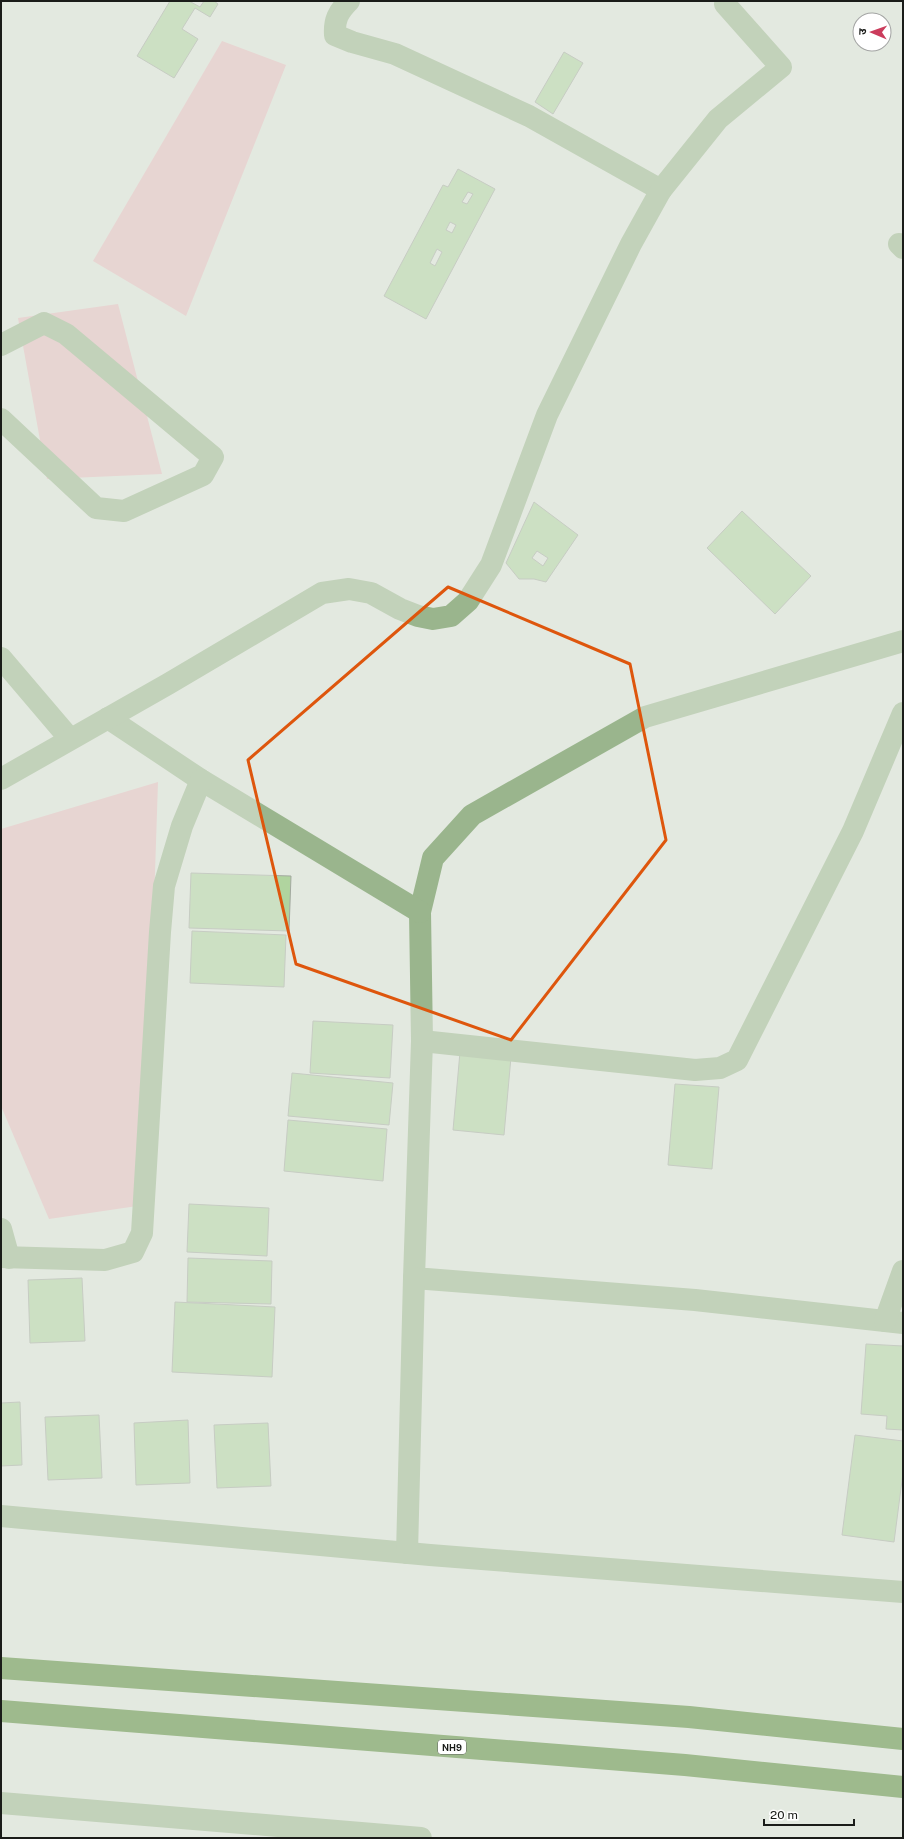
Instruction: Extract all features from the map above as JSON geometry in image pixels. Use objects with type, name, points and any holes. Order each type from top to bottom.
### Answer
[{"type":"highway","points":[[1,1668],[689,1718],[903,1739]]},
{"type":"highway","name":"NH9","points":[[1,1711],[685,1765],[903,1787]]},
{"type":"street","points":[[349,1],[343,6],[334,22],[335,35],[352,42],[395,54],[529,116],[661,190]]},
{"type":"street","points":[[1,778],[108,718],[322,593],[349,589],[371,593],[400,609],[418,616],[433,619],[451,616],[468,601],[491,565],[547,415],[632,244],[661,190],[718,119],[781,67],[725,4],[728,1]]},
{"type":"street","points":[[1,345],[44,323],[66,334],[213,457],[203,476],[124,512],[96,508],[1,419]]},
{"type":"street","points":[[407,1553],[422,1041],[420,912],[433,858],[472,815],[645,717],[903,641]]},
{"type":"street","points":[[1,658],[70,739]]},
{"type":"street","points":[[422,1041],[696,1070],[720,1068],[737,1060],[853,831],[903,713]]},
{"type":"street","points":[[108,718],[200,780],[420,912]]},
{"type":"street","points":[[1,1229],[5,1257],[105,1260],[133,1252],[142,1233],[159,940],[164,886],[182,826],[200,780]]},
{"type":"street","points":[[414,1278],[695,1300],[894,1322],[903,1271]]},
{"type":"street","points":[[1,1516],[407,1553],[903,1592]]},
{"type":"street","points":[[1,1803],[421,1838]]},
{"type":"highlighted area","points":[[448,587],[630,664],[666,840],[511,1040],[296,964],[248,760]]},
{"type":"shaded area","points":[[222,41],[286,65],[186,316],[93,261]]},
{"type":"shaded area","points":[[118,304],[162,474],[47,479],[18,318]]},
{"type":"shaded area","points":[[158,782],[144,1205],[49,1219],[1,1106],[1,829]]},
{"type":"building","points":[[170,1],[189,1],[200,7],[204,1],[214,1],[218,4],[210,17],[195,8],[182,29],[198,39],[174,78],[137,56]]},
{"type":"building","points":[[564,52],[583,63],[553,114],[535,102]]},
{"type":"building","points":[[458,169],[495,189],[426,319],[384,296],[443,185],[448,187]],"holes":[[[468,192],[473,194],[467,204],[462,202]],[[450,222],[456,225],[452,233],[446,230]],[[437,249],[442,252],[435,266],[430,263]]]},
{"type":"building","points":[[534,502],[578,535],[546,582],[534,579],[519,579],[506,563]],"holes":[[[537,551],[548,558],[543,566],[532,558]]]},
{"type":"building","points":[[742,511],[811,576],[775,614],[707,548]]},
{"type":"building","points":[[191,873],[291,876],[289,931],[189,928]]},
{"type":"building","points":[[192,931],[286,935],[284,987],[190,983]]},
{"type":"building","points":[[313,1021],[393,1025],[390,1078],[310,1073]]},
{"type":"building","points":[[460,1052],[511,1057],[504,1135],[453,1130]]},
{"type":"building","points":[[292,1073],[393,1083],[389,1125],[288,1116]]},
{"type":"building","points":[[675,1084],[719,1087],[712,1169],[668,1165]]},
{"type":"building","points":[[288,1120],[387,1129],[383,1181],[284,1171]]},
{"type":"building","points":[[189,1204],[269,1208],[267,1256],[187,1252]]},
{"type":"building","points":[[188,1258],[272,1261],[271,1304],[187,1302]]},
{"type":"building","points":[[82,1278],[85,1341],[30,1343],[28,1280]]},
{"type":"building","points":[[175,1302],[275,1307],[272,1377],[172,1372]]},
{"type":"building","points":[[866,1344],[903,1346],[903,1430],[886,1429],[887,1416],[861,1414]]},
{"type":"building","points":[[20,1402],[22,1465],[1,1466],[1,1403]]},
{"type":"building","points":[[99,1415],[102,1478],[48,1480],[45,1417]]},
{"type":"building","points":[[188,1420],[190,1483],[136,1485],[134,1423]]},
{"type":"building","points":[[268,1423],[271,1486],[217,1488],[214,1425]]},
{"type":"building","points":[[855,1435],[903,1441],[903,1473],[894,1542],[842,1535]]}]
